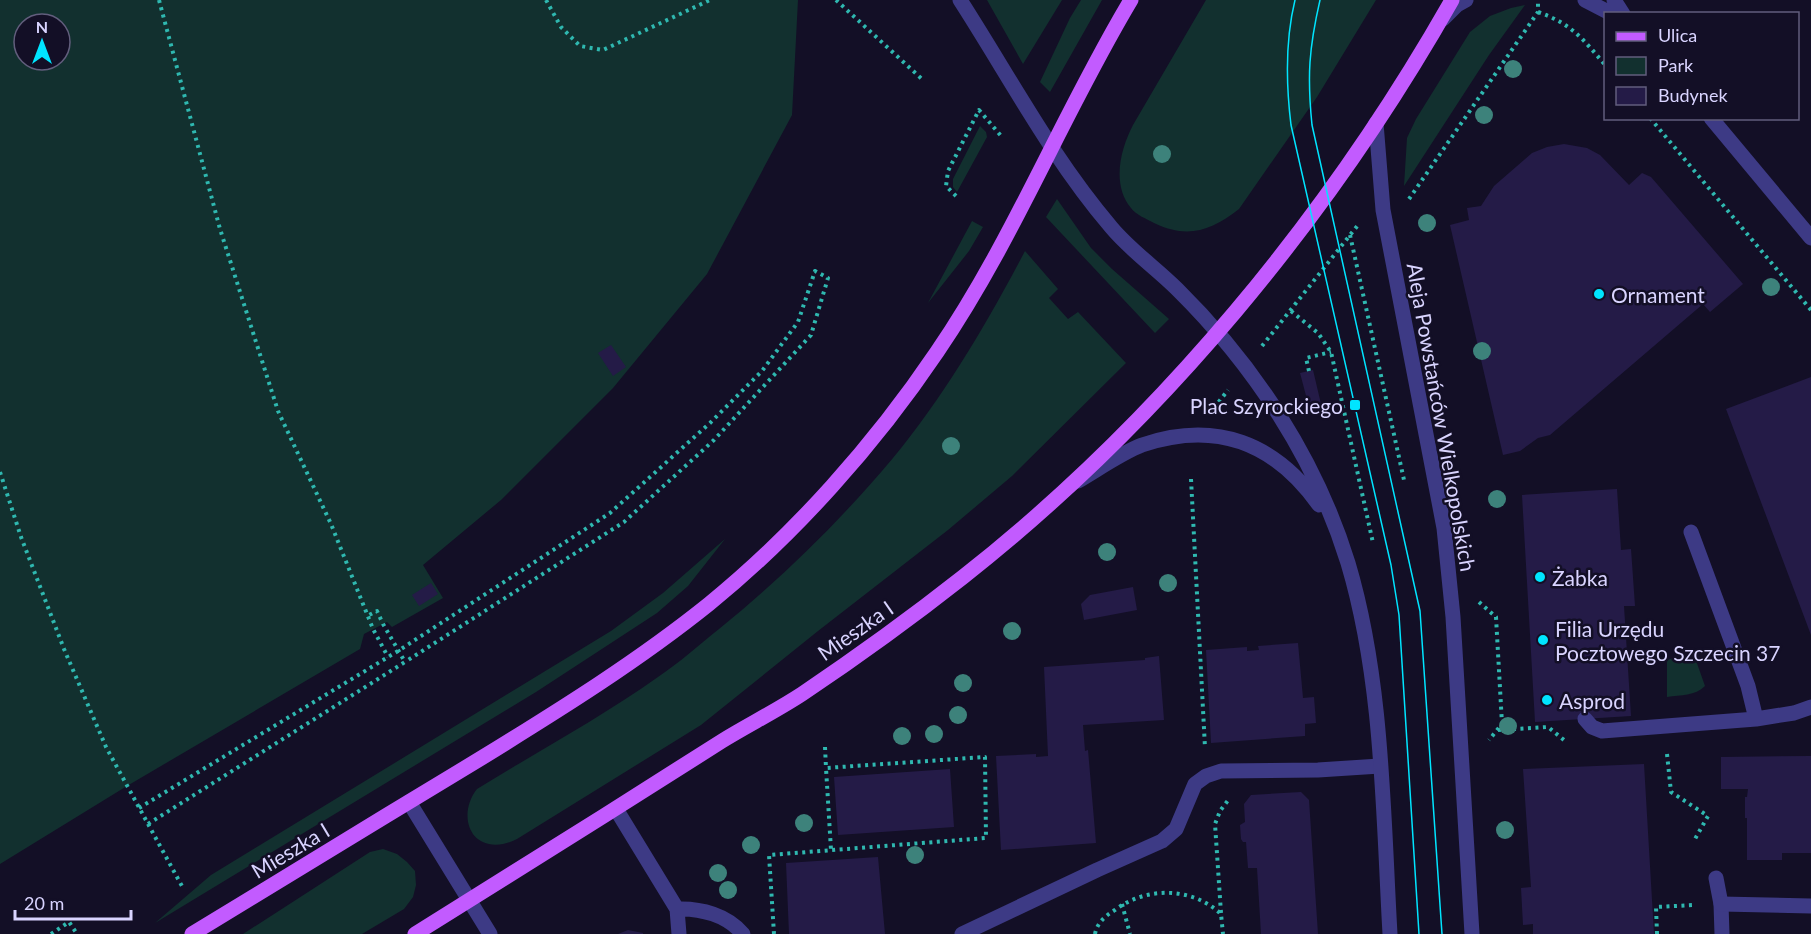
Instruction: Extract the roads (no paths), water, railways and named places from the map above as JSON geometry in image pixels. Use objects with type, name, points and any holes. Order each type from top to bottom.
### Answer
[{"type":"main road","name":"Mieszka I","points":[[192,934],[560,709],[640,656],[709,604],[788,532],[866,446],[937,353],[989,270],[1102,49],[1131,0]]},
{"type":"main road","name":"Mieszka I","points":[[415,934],[727,738],[800,695],[964,577],[1073,484],[1172,384],[1218,333],[1327,194],[1376,123],[1452,0]]},
{"type":"street","points":[[960,0],[1070,174],[1112,229],[1177,289],[1218,333],[1254,380],[1300,451],[1336,529],[1364,622],[1370,664],[1380,766],[1390,934]]},
{"type":"street","points":[[1439,23],[1457,5],[1466,0]]},
{"type":"street","points":[[1585,0],[1607,12]]},
{"type":"street","points":[[1713,120],[1811,238]]},
{"type":"street","name":"Aleja Powstańców Wielkopolskich","points":[[1376,123],[1383,210],[1444,528],[1453,617],[1472,934]]},
{"type":"street","points":[[1073,484],[1141,446],[1191,435],[1224,437],[1256,447],[1282,463],[1309,491],[1336,529]]},
{"type":"street","points":[[1691,532],[1748,686],[1756,719]]},
{"type":"street","points":[[1586,719],[1592,727],[1602,730],[1664,727],[1756,719],[1794,713],[1811,707]]},
{"type":"street","points":[[962,934],[1162,841],[1176,829],[1195,784],[1206,776],[1221,771],[1318,770],[1380,766]]},
{"type":"street","points":[[409,802],[490,934]]},
{"type":"street","points":[[616,809],[677,909],[680,934]]},
{"type":"street","points":[[1716,878],[1721,903],[1722,934]]},
{"type":"street","points":[[1721,903],[1811,906]]},
{"type":"street","points":[[677,909],[695,909],[717,916],[743,934]]},
{"type":"tram line","points":[[1295,0],[1289,31],[1287,62],[1291,125],[1391,565],[1399,615],[1419,934]]},
{"type":"tram line","points":[[1320,0],[1310,62],[1312,125],[1420,611],[1442,934]]},
{"type":"place","name":"Ornament","points":[[1599,294]]},
{"type":"place","name":"Plac Szyrockiego","points":[[1355,405]]},
{"type":"place","name":"Żabka","points":[[1540,577]]},
{"type":"place","name":"Filia Urzędu Pocztowego Szczecin 37","points":[[1543,640]]},
{"type":"place","name":"Asprod","points":[[1547,700]]}]
